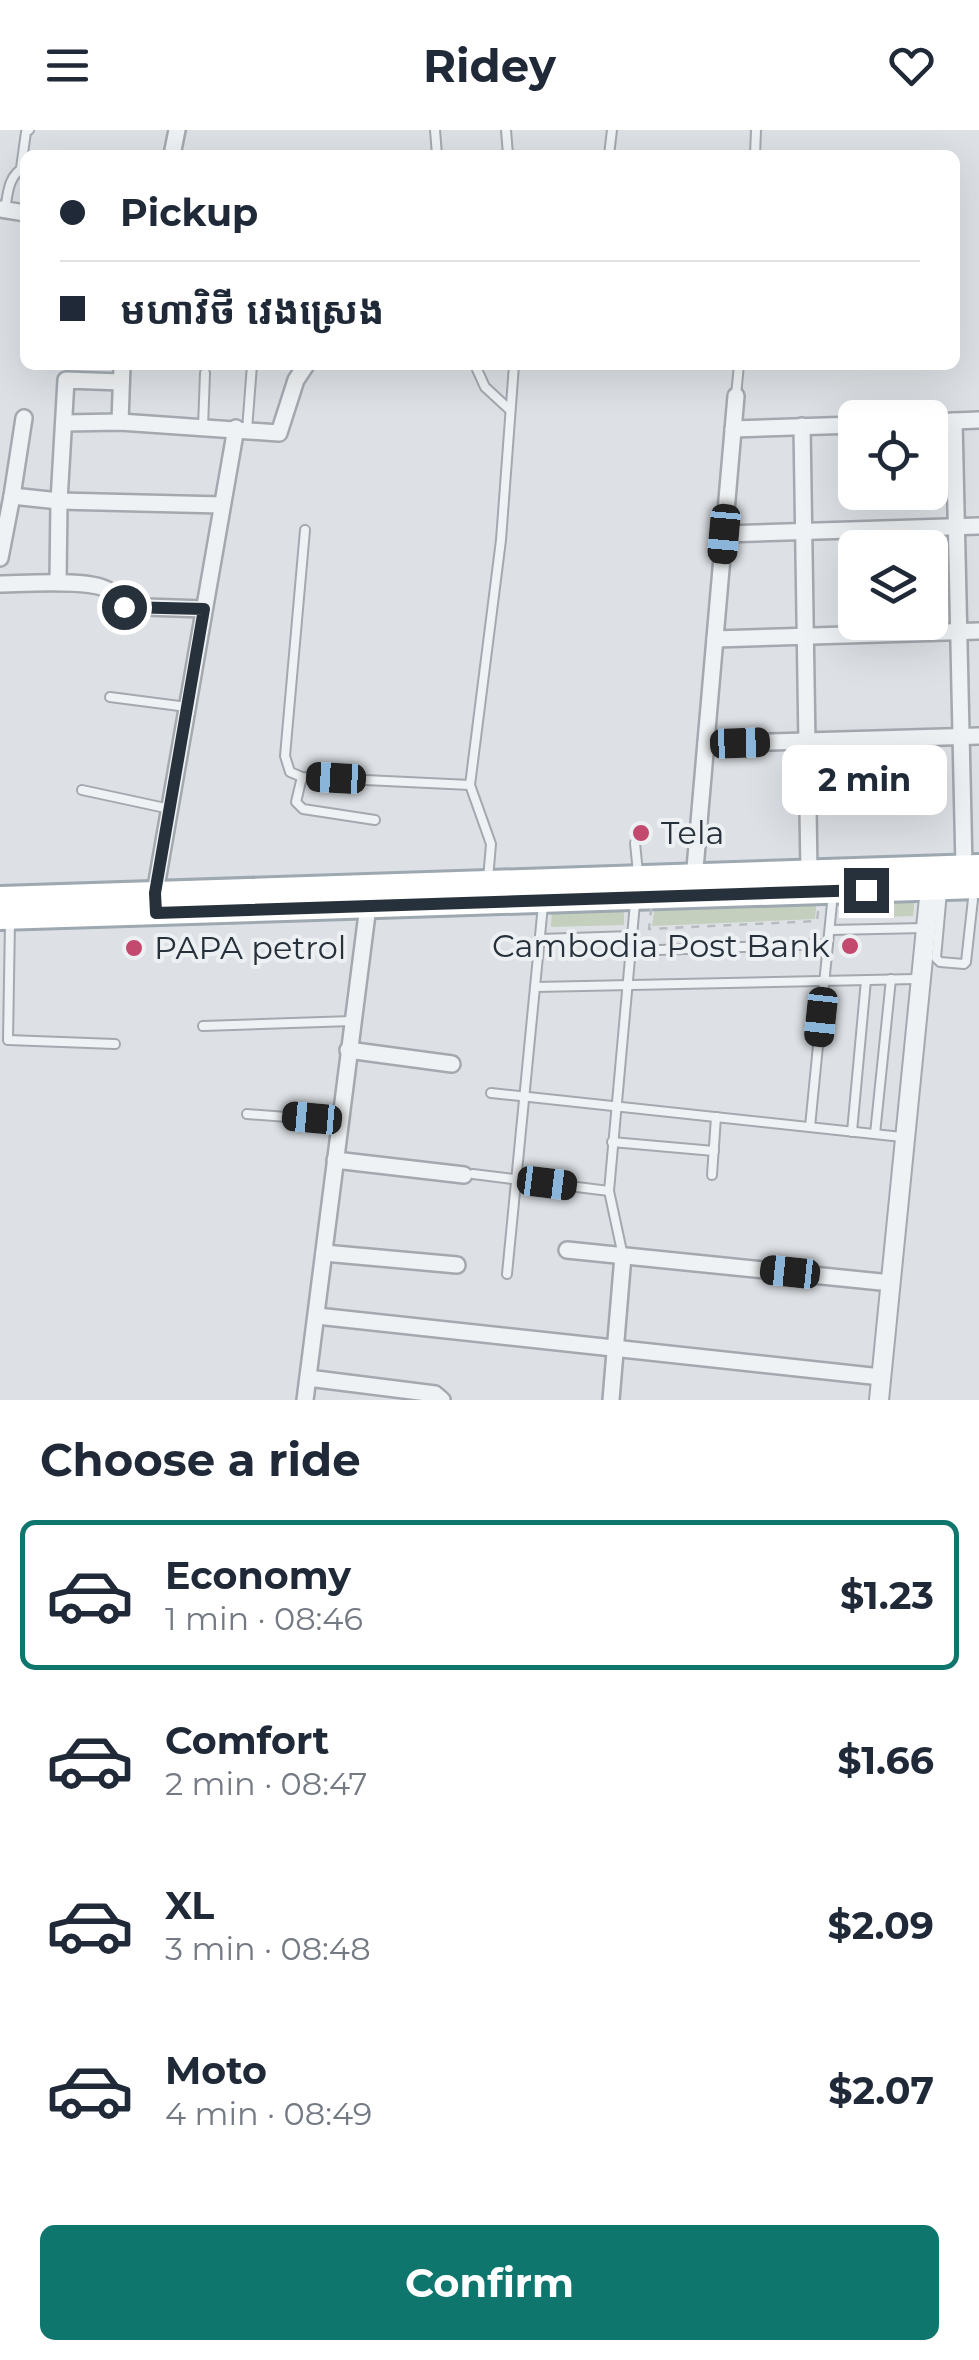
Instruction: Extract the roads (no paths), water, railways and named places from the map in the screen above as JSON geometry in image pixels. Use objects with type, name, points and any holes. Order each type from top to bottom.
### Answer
[{"type":"main road","points":[[695,886],[809,872],[974,877]]},
{"type":"main road","points":[[3,911],[637,887],[834,891],[936,888],[974,877]]},
{"type":"main road","points":[[155,903],[368,906],[488,892],[544,900],[637,887]]},
{"type":"street","points":[[120,422],[122,370]]},
{"type":"street","points":[[64,423],[120,422],[279,433],[303,370]]},
{"type":"street","points":[[58,582],[58,501],[66,380],[122,382]]},
{"type":"street","points":[[695,886],[736,396]]},
{"type":"street","points":[[0,558],[24,418]]},
{"type":"street","points":[[948,421],[979,420]]},
{"type":"street","points":[[954,421],[960,737],[974,877]]},
{"type":"street","points":[[733,429],[838,425]]},
{"type":"street","points":[[802,426],[809,872]]},
{"type":"street","points":[[155,903],[222,504],[241,429]]},
{"type":"street","points":[[12,496],[58,501],[222,504]]},
{"type":"street","points":[[724,534],[979,526]]},
{"type":"street","points":[[0,584],[58,582],[108,590],[117,606],[204,609]]},
{"type":"street","points":[[715,639],[979,630]]},
{"type":"street","points":[[706,744],[979,736]]},
{"type":"street","points":[[879,1400],[926,928],[936,888]]},
{"type":"street","points":[[306,1400],[368,906]]},
{"type":"street","points":[[348,1050],[452,1064]]},
{"type":"street","points":[[335,1160],[468,1175]]},
{"type":"street","points":[[567,1250],[890,1282]]},
{"type":"street","points":[[324,1254],[457,1265]]},
{"type":"street","points":[[611,1400],[623,1256]]},
{"type":"street","points":[[316,1316],[881,1377]]},
{"type":"street","points":[[308,1378],[435,1394],[442,1400]]},
{"type":"lane","points":[[2,210],[14,175],[20,170]]},
{"type":"lane","points":[[241,429],[251,370]]},
{"type":"lane","points":[[477,370],[486,387],[510,410]]},
{"type":"lane","points":[[488,892],[490,844],[470,784],[501,540],[514,370]]},
{"type":"lane","points":[[736,396],[739,370]]},
{"type":"lane","points":[[203,427],[205,373]]},
{"type":"lane","points":[[305,530],[285,756],[290,772],[302,777],[470,784]]},
{"type":"lane","points":[[110,697],[187,707]]},
{"type":"lane","points":[[302,777],[296,802],[303,808],[375,820]]},
{"type":"lane","points":[[82,790],[170,809]]},
{"type":"lane","points":[[623,1256],[609,1191],[637,887],[636,844]]},
{"type":"lane","points":[[936,888],[936,958],[940,962],[964,964],[974,877]]},
{"type":"lane","points":[[810,1128],[834,891]]},
{"type":"lane","points":[[507,1274],[544,900]]},
{"type":"lane","points":[[3,911],[8,1040],[114,1044]]},
{"type":"lane","points":[[830,930],[926,928]]},
{"type":"lane","points":[[540,939],[632,936]]},
{"type":"lane","points":[[630,951],[828,944]]},
{"type":"lane","points":[[875,1134],[891,979]]},
{"type":"lane","points":[[535,987],[916,979]]},
{"type":"lane","points":[[852,1132],[866,980]]},
{"type":"lane","points":[[203,1026],[352,1021]]},
{"type":"lane","points":[[491,1093],[902,1137]]},
{"type":"lane","points":[[247,1114],[340,1120]]},
{"type":"lane","points":[[712,1174],[716,1117]]},
{"type":"lane","points":[[612,1142],[714,1150]]},
{"type":"lane","points":[[468,1175],[609,1191]]},
{"type":"place","name":"Tela","points":[[641,833]]},
{"type":"place","name":"Cambodia Post Bank","points":[[850,946]]},
{"type":"place","name":"PAPA petrol","points":[[134,948]]}]
